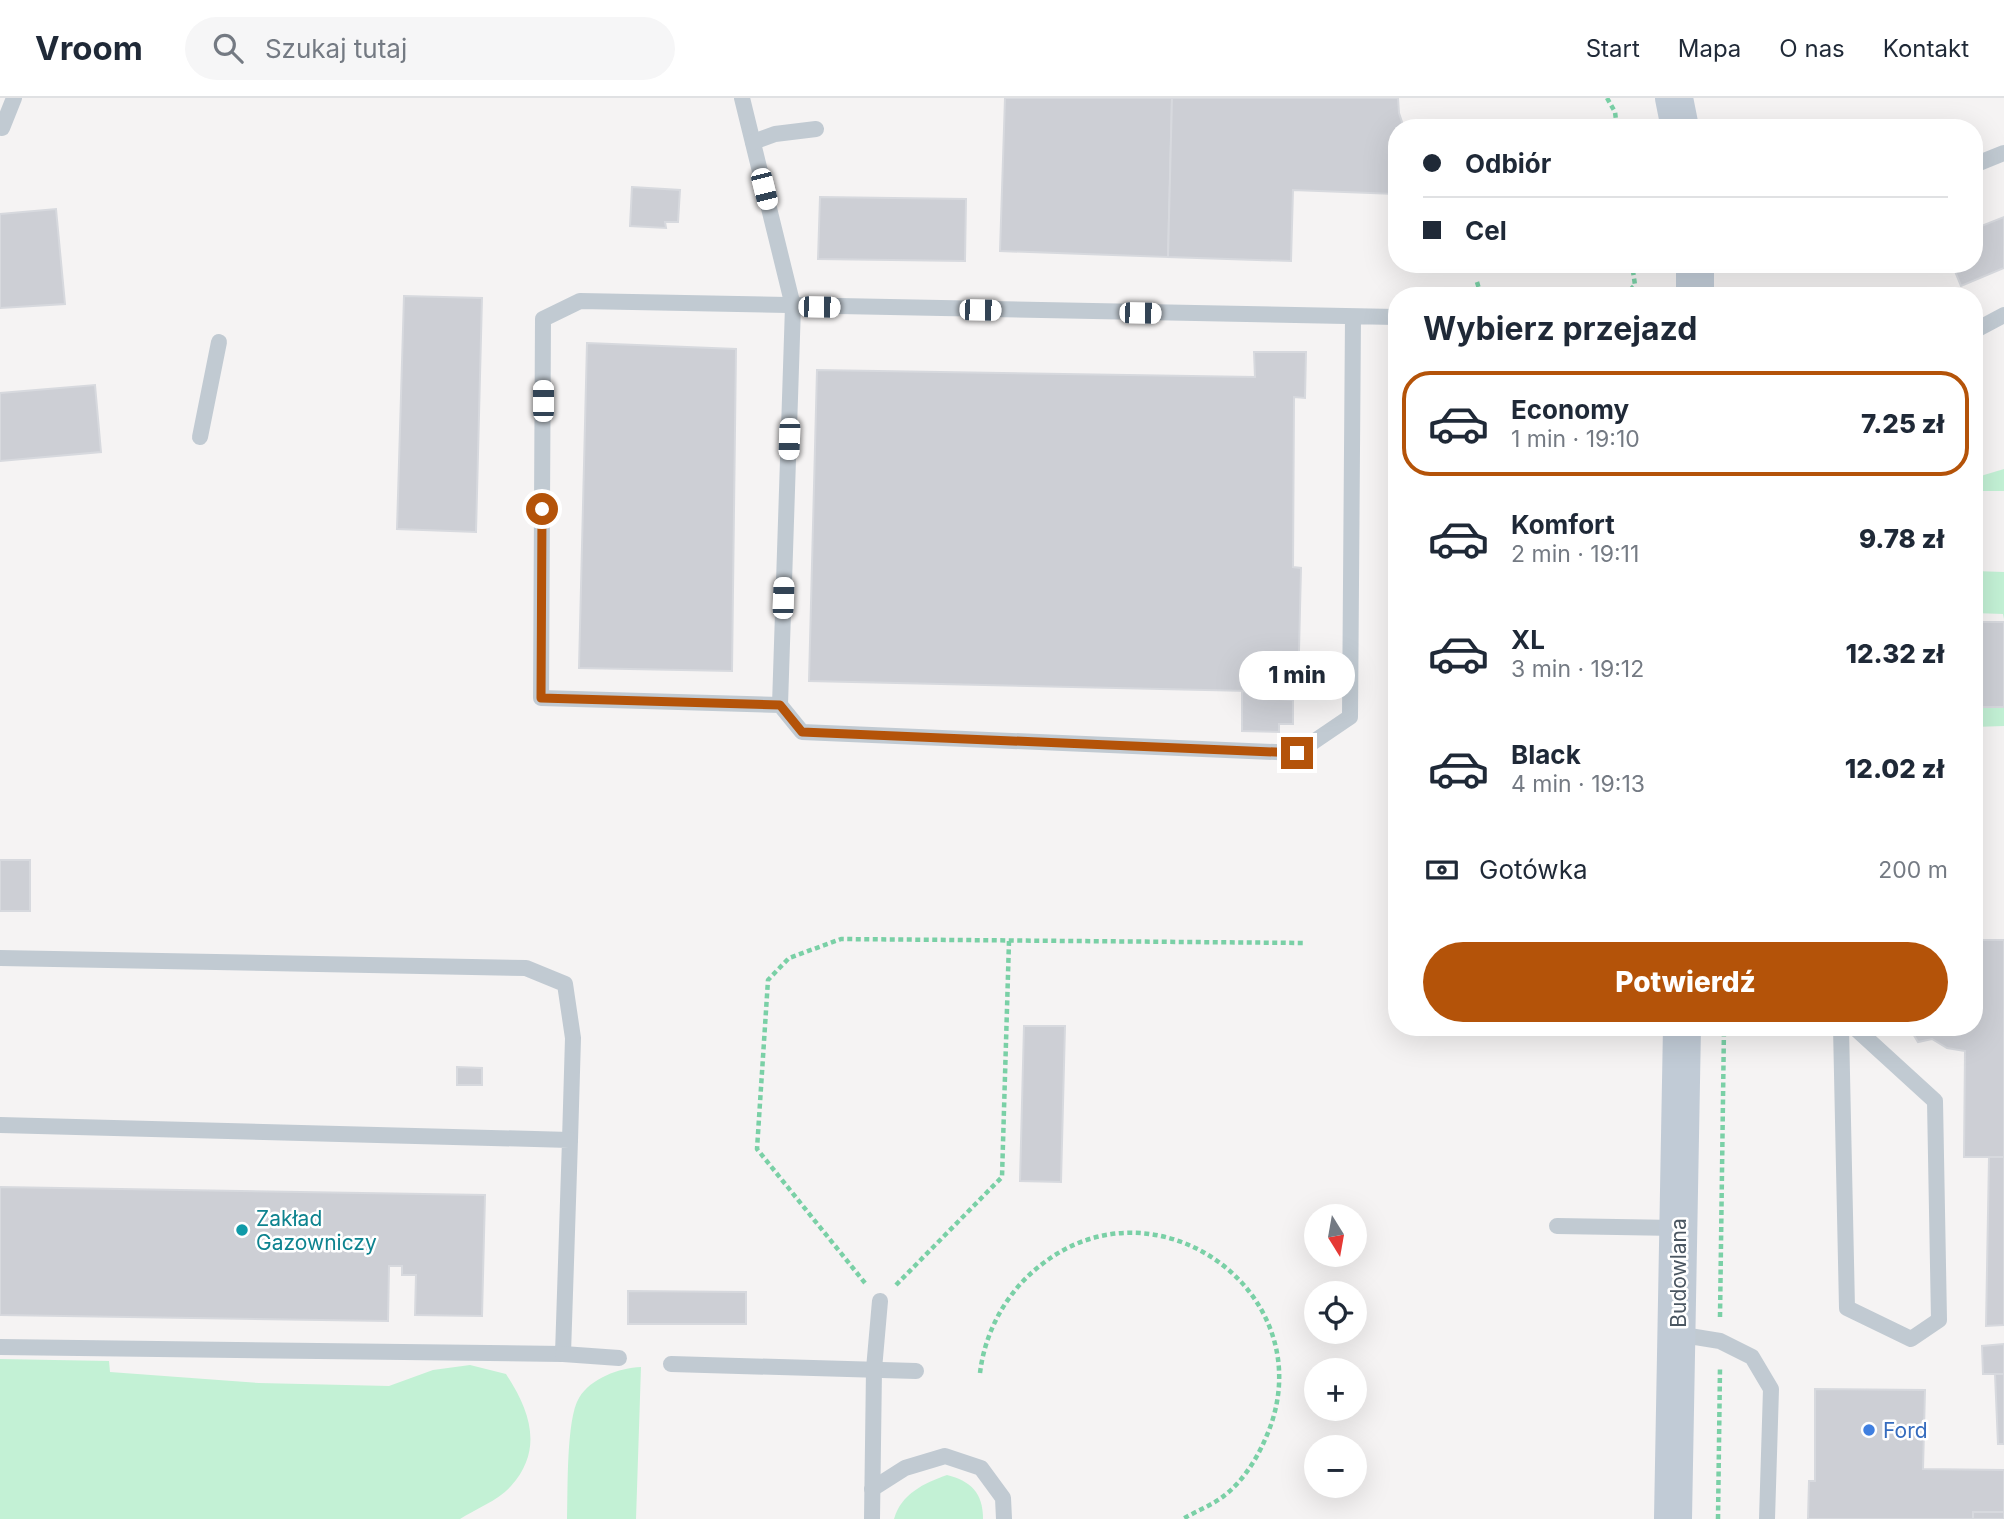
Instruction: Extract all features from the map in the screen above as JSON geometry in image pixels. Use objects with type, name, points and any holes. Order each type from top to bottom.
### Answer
[{"type":"street","points":[[1674,98],[1678,119]]},
{"type":"street","name":"Budowlana","points":[[1673,1519],[1682,1036]]},
{"type":"lane","points":[[2,128],[14,98]]},
{"type":"lane","points":[[742,98],[793,306],[780,705],[802,732],[1297,753],[1350,717],[1353,317]]},
{"type":"lane","points":[[753,142],[775,134],[816,129]]},
{"type":"lane","points":[[1983,161],[2004,153]]},
{"type":"lane","points":[[780,705],[541,698],[543,320],[580,301],[1388,317]]},
{"type":"lane","points":[[1983,326],[2004,315]]},
{"type":"lane","points":[[200,437],[219,342]]},
{"type":"lane","points":[[0,958],[526,968],[565,984],[573,1038],[563,1354]]},
{"type":"lane","points":[[1841,1036],[1847,1308],[1911,1339],[1939,1320],[1935,1101],[1864,1036]]},
{"type":"lane","points":[[0,1125],[570,1140]]},
{"type":"lane","points":[[1557,1226],[1677,1228]]},
{"type":"lane","points":[[872,1519],[874,1369],[880,1301]]},
{"type":"lane","points":[[1677,1334],[1720,1341],[1752,1357],[1771,1389],[1767,1519]]},
{"type":"lane","points":[[0,1347],[563,1354],[619,1358]]},
{"type":"lane","points":[[671,1364],[916,1371]]},
{"type":"lane","points":[[872,1489],[905,1468],[945,1456],[981,1468],[1003,1498],[1004,1519]]},
{"type":"path","points":[[1607,98],[1616,119]]},
{"type":"path","points":[[1477,282],[1478,287]]},
{"type":"path","points":[[1009,941],[1002,1177],[880,1301],[757,1149],[768,980],[789,958],[841,939],[1305,943]]},
{"type":"path","points":[[1718,1519],[1724,1036]]},
{"type":"path","points":[[980,1373],[982,1355],[995,1321],[1021,1280],[1059,1250],[1105,1234],[1154,1233],[1200,1248],[1239,1277],[1267,1317],[1280,1364],[1277,1413],[1258,1459],[1225,1495],[1183,1519]]},
{"type":"green space","points":[[2004,469],[2004,491],[1983,491],[1983,475]]},
{"type":"green space","points":[[1983,571],[2004,572],[2004,619],[2003,614],[1983,613]]},
{"type":"green space","points":[[1983,706],[2004,706],[2004,726],[1983,727]]},
{"type":"green space","points":[[0,1359],[109,1361],[110,1372],[259,1383],[389,1386],[433,1370],[470,1365],[506,1374],[527,1416],[530,1430],[528,1458],[506,1491],[460,1519],[0,1519]]},
{"type":"green space","points":[[641,1367],[636,1519],[567,1519],[570,1438],[579,1398],[591,1385],[606,1375]]},
{"type":"green space","points":[[947,1475],[963,1481],[974,1490],[981,1502],[983,1519],[894,1519],[902,1503],[914,1491]]},
{"type":"building","points":[[1005,98],[1172,98],[1168,257],[1000,251]]},
{"type":"building","points":[[1172,98],[1398,98],[1401,119],[1388,119],[1388,194],[1293,190],[1291,261],[1168,257]]},
{"type":"building","points":[[632,187],[680,190],[678,222],[665,222],[666,228],[630,226]]},
{"type":"building","points":[[820,197],[966,199],[965,261],[818,259]]},
{"type":"building","points":[[56,209],[65,304],[0,308],[0,214]]},
{"type":"building","points":[[2004,217],[2004,268],[1961,286],[1956,273],[1983,273],[1983,225]]},
{"type":"building","points":[[404,296],[482,298],[476,532],[397,529]]},
{"type":"building","points":[[587,343],[736,349],[732,671],[579,668]]},
{"type":"building","points":[[1254,352],[1306,352],[1305,398],[1294,397],[1293,567],[1301,568],[1298,692],[809,681],[817,370],[1255,377]]},
{"type":"building","points":[[95,385],[101,452],[0,461],[0,393]]},
{"type":"building","points":[[1983,622],[2004,622],[2004,707],[1983,707]]},
{"type":"building","points":[[1242,691],[1280,693],[1280,699],[1293,700],[1293,724],[1279,724],[1279,732],[1242,731]]},
{"type":"building","points":[[0,860],[30,860],[30,911],[0,911]]},
{"type":"building","points":[[1983,940],[2004,940],[2004,1157],[1964,1157],[1965,1051],[1947,1048],[1932,1039],[1918,1042],[1914,1036],[1983,1036]]},
{"type":"building","points":[[1024,1026],[1065,1026],[1061,1182],[1020,1181]]},
{"type":"building","points":[[457,1067],[482,1068],[482,1085],[457,1085]]},
{"type":"building","points":[[1989,1157],[2004,1157],[2004,1325],[1986,1326]]},
{"type":"building","name":"Zakład Gazowniczy","points":[[0,1187],[485,1195],[482,1316],[415,1315],[416,1275],[402,1275],[402,1266],[389,1266],[388,1321],[0,1315]]},
{"type":"building","points":[[628,1291],[746,1292],[746,1324],[628,1324]]},
{"type":"building","points":[[2004,1344],[2004,1374],[1983,1374],[1982,1346]]},
{"type":"building","points":[[1995,1374],[2004,1374],[2004,1444],[1998,1444]]},
{"type":"building","name":"Ford","points":[[1815,1389],[1925,1390],[1923,1469],[2004,1470],[2004,1512],[1973,1512],[1973,1519],[1808,1519],[1809,1481],[1815,1481]]},
{"type":"building","points":[[1973,1512],[2004,1512],[2004,1519],[1973,1519]]},
{"type":"place","name":"Zakład Gazowniczy","points":[[242,1230]]},
{"type":"place","name":"Ford","points":[[1869,1430]]},
{"type":"route","points":[[542,509],[541,698],[780,705],[802,732],[1297,753]]}]
